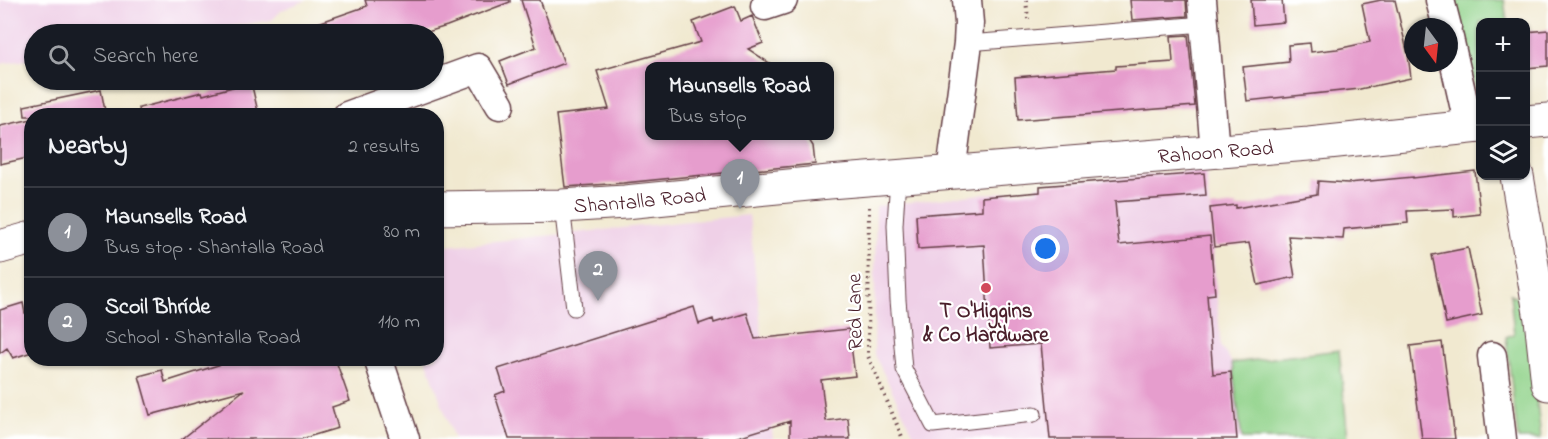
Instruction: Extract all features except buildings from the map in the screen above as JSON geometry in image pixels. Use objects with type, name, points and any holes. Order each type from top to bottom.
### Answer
[{"type":"street","points":[[951,172],[968,43],[967,0]]},
{"type":"street","points":[[1440,0],[1445,18]]},
{"type":"street","points":[[1203,12],[1215,151]]},
{"type":"street","points":[[444,81],[478,68],[500,105]]},
{"type":"street","points":[[1458,69],[1475,127]]},
{"type":"street","points":[[373,108],[420,90]]},
{"type":"street","points":[[1530,122],[1548,120]]},
{"type":"street","name":"Rahoon Road","points":[[951,172],[1309,144],[1475,127]]},
{"type":"street","name":"Shantalla Road","points":[[444,208],[562,206],[625,202],[951,172]]},
{"type":"street","points":[[1518,180],[1541,319],[1548,384]]},
{"type":"street","points":[[0,247],[24,240]]},
{"type":"street","points":[[1492,356],[1502,439]]},
{"type":"street","points":[[381,366],[405,439]]},
{"type":"lane","points":[[968,43],[1203,12]]},
{"type":"lane","points":[[884,177],[895,225],[904,369],[933,425],[1034,414]]},
{"type":"lane","points":[[562,206],[574,308]]},
{"type":"path","name":"Red Lane","points":[[884,177],[868,356],[903,439]]},
{"type":"shaded area","points":[[0,0],[307,0],[282,10],[272,20],[247,24],[24,24],[24,60],[0,64]]},
{"type":"shaded area","points":[[1206,169],[1221,346],[1232,363],[1242,439],[916,439],[874,354],[876,206],[1035,190],[1037,185]]},
{"type":"shaded area","points":[[749,215],[773,439],[454,439],[428,366],[444,366],[444,246]]},
{"type":"green space","points":[[1454,0],[1504,0],[1506,18],[1476,18],[1475,88]]},
{"type":"green space","points":[[1510,294],[1524,301],[1527,308],[1541,439],[1518,439],[1506,337],[1514,334]]},
{"type":"green space","points":[[1339,350],[1348,439],[1242,439],[1232,363]]},
{"type":"place","name":"Maunsells Road","points":[[740,209]]},
{"type":"place","name":"T O'Higgins & Co Hardware","points":[[986,288]]},
{"type":"place","name":"Scoil Bhríde","points":[[598,301]]}]
